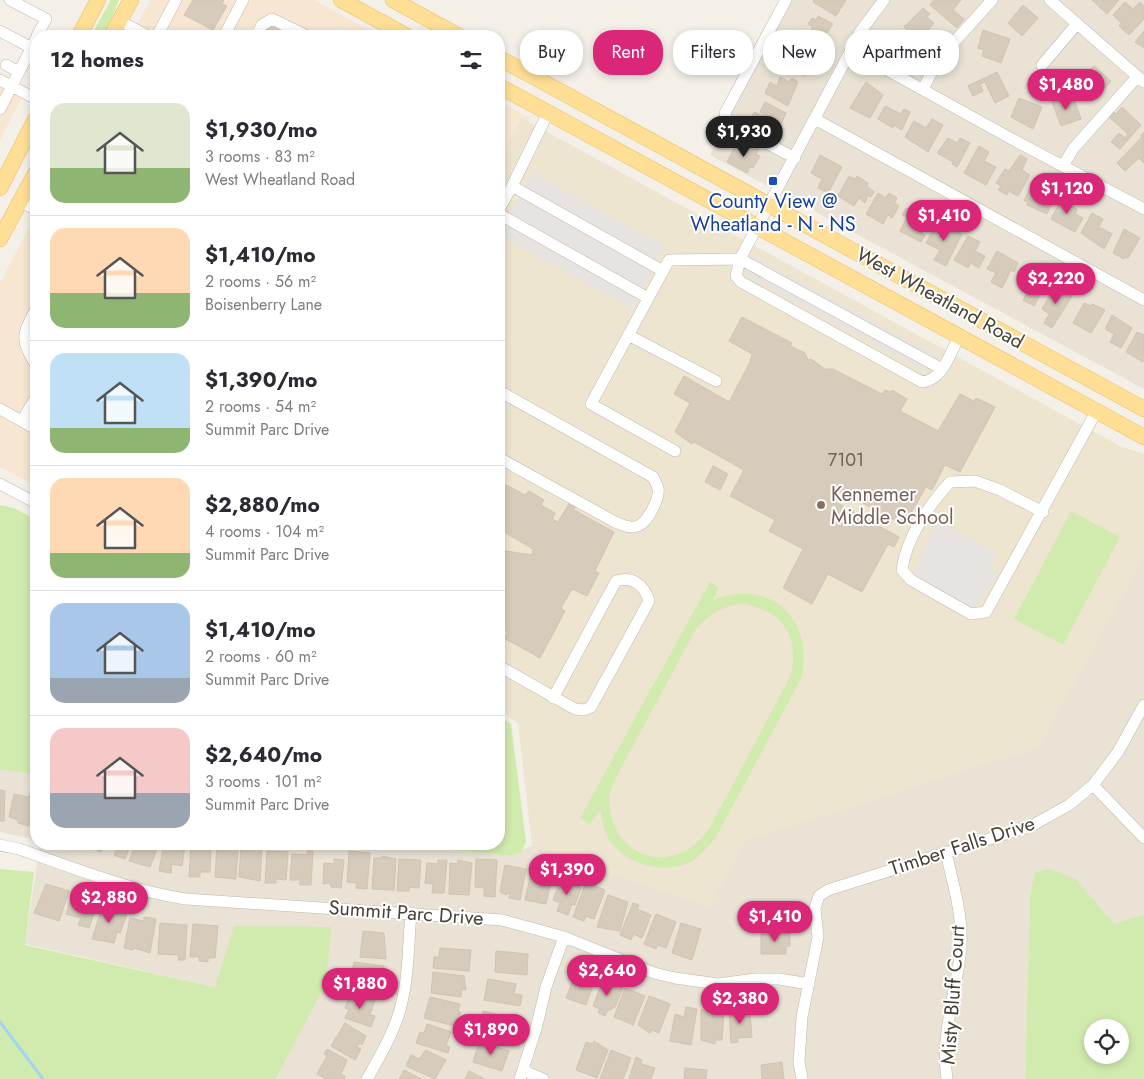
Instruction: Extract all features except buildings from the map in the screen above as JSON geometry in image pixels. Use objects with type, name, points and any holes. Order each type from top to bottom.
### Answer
[{"type":"main road","points":[[82,30],[98,0]]},
{"type":"main road","points":[[115,30],[131,0]]},
{"type":"main road","points":[[341,0],[391,30]]},
{"type":"main road","points":[[393,0],[449,30]]},
{"type":"main road","points":[[400,30],[408,8]]},
{"type":"main road","name":"West Wheatland Road","points":[[505,61],[1144,409]]},
{"type":"main road","name":"West Wheatland Road","points":[[505,89],[1144,437]]},
{"type":"main road","points":[[548,113],[558,90]]},
{"type":"main road","points":[[20,201],[0,188],[30,130]]},
{"type":"main road","points":[[0,239],[30,183]]},
{"type":"main road","points":[[956,307],[959,337]]},
{"type":"main road","points":[[1096,412],[1109,390]]},
{"type":"street","points":[[10,0],[46,20],[41,30]]},
{"type":"street","points":[[159,30],[176,0]]},
{"type":"street","points":[[227,30],[243,0]]},
{"type":"street","points":[[786,0],[725,113],[727,120],[733,125],[795,158]]},
{"type":"street","points":[[862,30],[884,0]]},
{"type":"street","points":[[923,89],[938,60],[992,0]]},
{"type":"street","points":[[1050,0],[1141,79],[1073,149],[1063,166]]},
{"type":"street","points":[[259,30],[262,25],[272,19],[295,30]]},
{"type":"street","points":[[120,21],[137,30]]},
{"type":"street","points":[[1042,65],[1076,24]]},
{"type":"street","points":[[0,31],[30,40]]},
{"type":"street","points":[[0,109],[30,51]]},
{"type":"street","points":[[845,62],[740,259],[736,276],[741,282],[922,382],[932,381],[942,369],[959,337]]},
{"type":"street","points":[[6,65],[19,72]]},
{"type":"street","points":[[897,75],[1144,209]]},
{"type":"street","points":[[0,80],[30,96]]},
{"type":"street","points":[[505,198],[548,113]]},
{"type":"street","points":[[815,119],[1144,300]]},
{"type":"street","points":[[512,186],[663,271]]},
{"type":"street","points":[[20,201],[30,207]]},
{"type":"street","points":[[505,217],[648,298]]},
{"type":"street","points":[[675,451],[591,404],[669,260],[740,259],[942,369]]},
{"type":"street","points":[[30,321],[23,334],[25,347],[30,355]]},
{"type":"street","points":[[628,335],[716,381]]},
{"type":"street","points":[[505,394],[652,477],[658,488],[657,498],[645,520],[639,526],[628,527],[615,522],[505,461]]},
{"type":"street","points":[[22,421],[30,407]]},
{"type":"street","points":[[0,409],[30,426]]},
{"type":"street","points":[[1043,512],[1000,490],[975,481],[950,482],[934,501],[918,529],[904,555],[902,570],[911,580],[971,614],[986,612],[1043,512],[1096,412]]},
{"type":"street","points":[[0,484],[30,500]]},
{"type":"street","points":[[505,670],[553,698],[574,709],[584,710],[591,707],[649,601],[645,590],[636,582],[624,579],[616,581],[553,698]]},
{"type":"street","name":"Timber Falls Drive","points":[[809,984],[818,937],[815,908],[819,896],[828,890],[1031,826],[1069,805],[1093,785],[1118,752],[1144,705]]},
{"type":"street","points":[[1093,785],[1144,838]]},
{"type":"street","name":"Summit Parc Drive","points":[[0,845],[19,849],[140,891],[162,896],[502,920],[564,937],[675,978],[718,984],[772,979],[809,984]]},
{"type":"street","name":"Misty Bluff Court","points":[[946,853],[958,906],[961,944],[957,984],[946,1029],[945,1065],[947,1079]]},
{"type":"street","points":[[367,1079],[386,1044],[399,1013],[405,981],[411,913]]},
{"type":"street","points":[[543,1079],[522,1075],[546,987],[564,937]]},
{"type":"street","points":[[802,1079],[799,1062],[802,1017],[809,984]]},
{"type":"shaded area","points":[[150,0],[314,0],[369,30],[134,30]]},
{"type":"shaded area","points":[[791,0],[1144,0],[1144,389],[710,155],[735,103],[750,75],[753,75],[753,70],[763,52],[763,75],[835,75],[835,30],[775,30]]},
{"type":"shaded area","points":[[0,72],[27,87],[0,140]]},
{"type":"shaded area","points":[[505,104],[530,118],[505,164]]},
{"type":"shaded area","name":"Kennemer Middle School","points":[[522,118],[1120,446],[1144,454],[1144,555],[1038,747],[745,840],[709,906],[532,845],[518,723],[505,714],[505,151]]},
{"type":"shaded area","points":[[532,173],[664,246],[632,308],[505,238],[505,224]]},
{"type":"shaded area","points":[[30,226],[30,483],[0,467],[0,283]]},
{"type":"shaded area","points":[[751,255],[938,357],[927,372],[745,274]]},
{"type":"shaded area","points":[[937,519],[997,554],[990,567],[999,572],[971,614],[911,580]]},
{"type":"shaded area","points":[[1144,555],[1144,915],[1114,925],[1076,879],[1030,896],[1025,1079],[276,1079],[325,985],[216,987],[25,944],[39,850],[454,850],[513,856],[532,845],[709,906],[745,840],[1038,747]]},
{"type":"shaded area","points":[[0,769],[30,774],[30,839],[0,832]]},
{"type":"green space","points":[[111,0],[119,0],[107,30],[94,30]]},
{"type":"green space","points":[[0,505],[14,508],[30,517],[30,774],[0,769]]},
{"type":"green space","points":[[1071,511],[1120,537],[1063,645],[1014,619]]},
{"type":"green space","points":[[710,582],[719,587],[713,600],[734,595],[753,594],[770,599],[783,608],[794,620],[801,637],[804,656],[802,677],[715,839],[703,852],[689,863],[678,866],[666,868],[643,864],[632,860],[613,845],[607,836],[600,810],[590,825],[580,818]],"holes":[[[744,604],[758,608],[779,620],[786,628],[793,649],[791,675],[709,829],[704,835],[687,850],[670,856],[654,857],[640,853],[627,844],[618,832],[612,818],[610,802],[612,785],[696,629],[711,615],[723,608]]]},
{"type":"green space","points":[[505,720],[511,724],[526,841],[522,852],[513,856],[454,850],[505,850]]},
{"type":"green space","points":[[0,869],[34,872],[25,945],[215,987],[234,926],[332,927],[325,985],[276,1079],[0,1079]]},
{"type":"green space","points":[[1050,869],[1076,879],[1114,924],[1144,915],[1144,1079],[1025,1079],[1030,896],[1035,873]]},
{"type":"waterway","points":[[0,1022],[43,1079]]},
{"type":"place","name":"County View @ Wheatland - N - NS","points":[[773,181]]},
{"type":"place","name":"Kennemer Middle School","points":[[821,505]]}]
